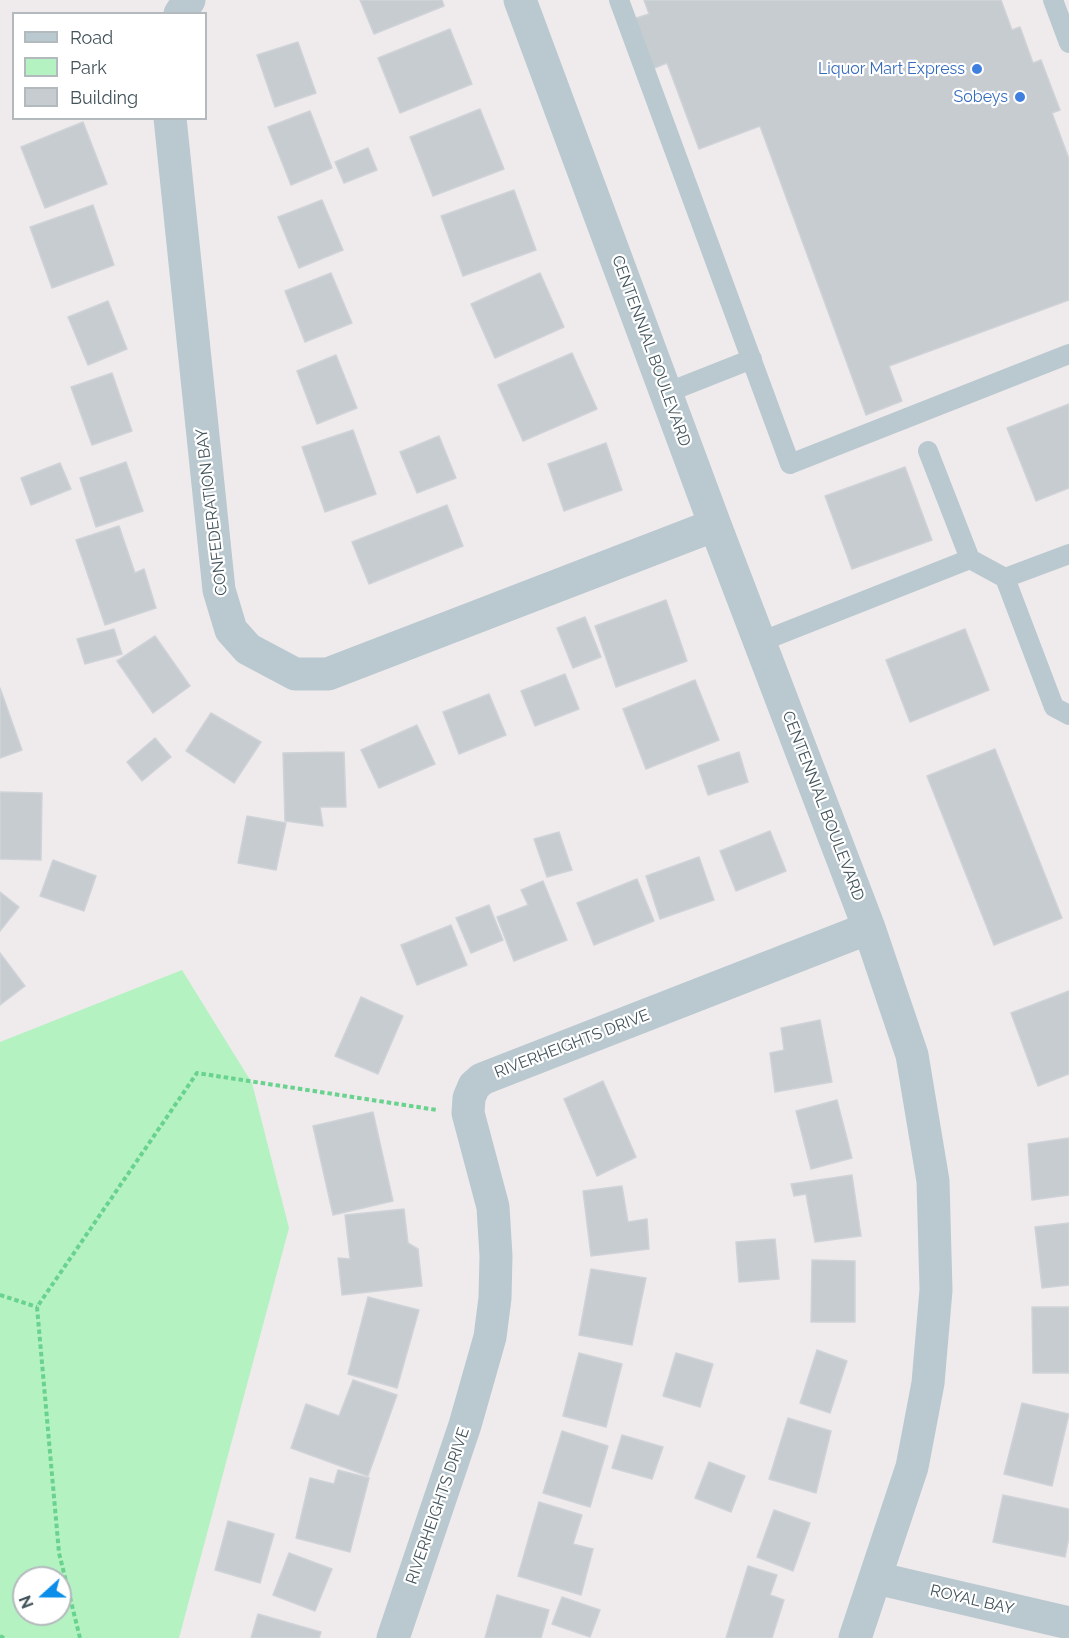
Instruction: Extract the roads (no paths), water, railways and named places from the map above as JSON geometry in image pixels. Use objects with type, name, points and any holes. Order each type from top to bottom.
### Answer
[{"type":"street","name":"CENTENNIAL BOULEVARD","points":[[520,0],[715,525],[869,927],[912,1055],[933,1181],[936,1290],[928,1383],[912,1467],[855,1638]]},
{"type":"street","name":"CONFEDERATION BAY","points":[[170,120],[219,590],[231,630],[248,649],[295,674],[328,674],[715,525]]},
{"type":"street","name":"RIVERHEIGHTS DRIVE","points":[[393,1638],[465,1425],[490,1337],[495,1298],[496,1256],[493,1207],[468,1113],[469,1098],[474,1086],[482,1079],[869,927]]},
{"type":"street","name":"ROYAL BAY","points":[[876,1578],[1069,1623]]},
{"type":"lane","points":[[619,0],[790,464],[1069,354]]},
{"type":"lane","points":[[1053,0],[1069,43]]},
{"type":"lane","points":[[666,393],[752,359]]},
{"type":"lane","points":[[928,451],[970,559],[1005,578],[1054,706],[1069,715]]},
{"type":"lane","points":[[1005,578],[1069,554]]},
{"type":"lane","points":[[760,642],[970,559]]},
{"type":"place","name":"Liquor Mart Express","points":[[977,69]]},
{"type":"place","name":"Sobeys","points":[[1020,97]]}]
